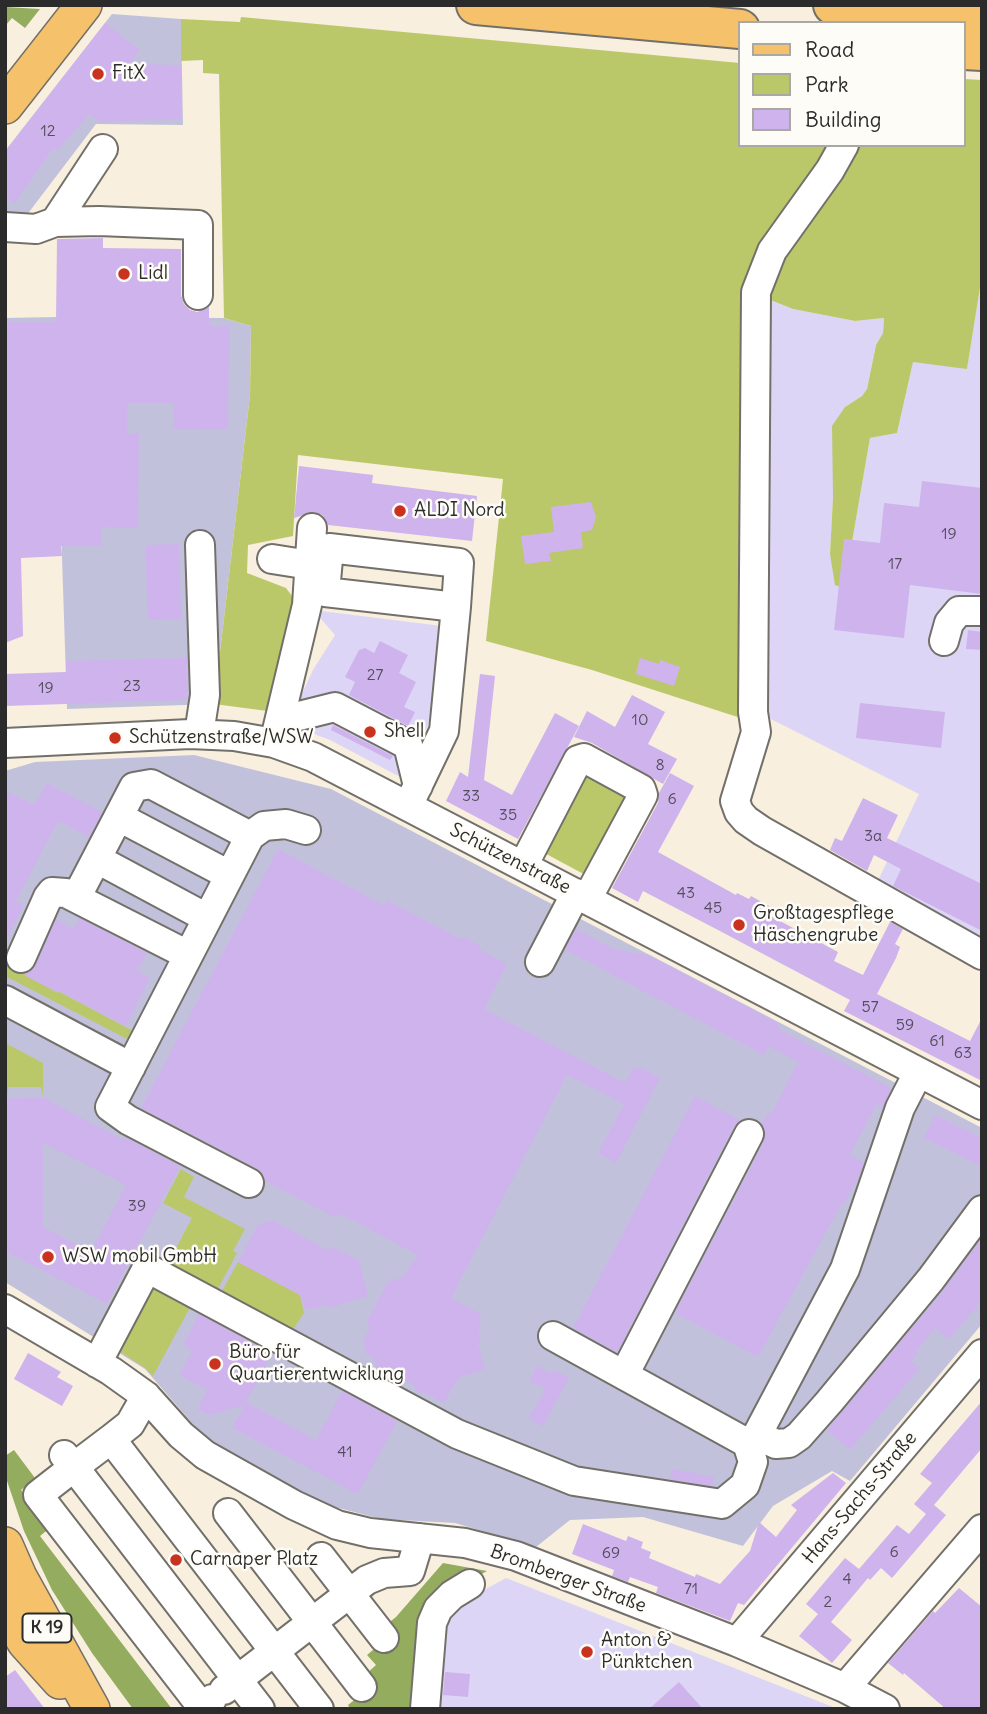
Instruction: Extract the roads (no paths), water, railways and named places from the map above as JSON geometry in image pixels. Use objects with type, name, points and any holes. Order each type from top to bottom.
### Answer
[{"type":"highway","points":[[476,5],[738,29]]},
{"type":"highway","points":[[833,5],[982,19]]},
{"type":"main road","points":[[5,106],[84,5]]},
{"type":"main road","name":"K 19","points":[[5,1545],[19,1577],[92,1709]]},
{"type":"main road","name":"K 19","points":[[5,1608],[25,1642],[86,1709]]},
{"type":"street","points":[[843,147],[830,170],[772,251],[757,292],[753,712],[756,732],[735,801],[746,820],[762,831],[982,955]]},
{"type":"street","points":[[55,222],[103,149]]},
{"type":"street","points":[[5,227],[36,229],[55,222],[99,221],[198,225],[198,295]]},
{"type":"street","points":[[276,737],[307,605],[312,528]]},
{"type":"street","points":[[199,734],[205,695],[200,545]]},
{"type":"street","points":[[272,559],[310,565]]},
{"type":"street","points":[[413,796],[444,731],[456,607]]},
{"type":"street","points":[[944,641],[949,623],[959,611],[982,611]]},
{"type":"street","points":[[276,737],[295,717],[335,707],[408,745],[413,796]]},
{"type":"street","name":"Schützenstraße","points":[[8,744],[199,734],[276,737],[324,762],[413,796],[523,866],[982,1105]]},
{"type":"street","points":[[523,866],[578,760],[584,758],[641,789],[643,794],[540,962]]},
{"type":"street","points":[[76,898],[134,787],[151,784],[250,836]]},
{"type":"street","points":[[118,817],[229,875]]},
{"type":"street","points":[[249,1183],[128,1120],[110,1107],[250,836],[264,826],[286,824],[306,831]]},
{"type":"street","points":[[97,859],[207,918]]},
{"type":"street","points":[[21,958],[52,892],[66,893],[188,956]]},
{"type":"street","points":[[5,999],[131,1067]]},
{"type":"street","points":[[97,1363],[147,1268],[457,1434],[575,1481],[722,1504],[746,1485],[753,1462],[752,1439],[845,1269],[901,1108],[918,1073]]},
{"type":"street","points":[[624,1375],[749,1134]]},
{"type":"street","points":[[553,1336],[752,1439],[776,1444],[789,1443],[799,1436],[829,1402],[931,1279],[982,1210]]},
{"type":"street","name":"Bromberger Straße","points":[[5,1309],[97,1363],[146,1396],[181,1435],[205,1455],[294,1505],[337,1525],[370,1533],[465,1543],[516,1556],[737,1642],[845,1688],[885,1709]]},
{"type":"street","name":"Hans-Sachs-Straße","points":[[737,1642],[982,1354]]},
{"type":"street","points":[[146,1396],[121,1432],[69,1461],[38,1495],[202,1707],[216,1704],[238,1680],[358,1587],[384,1573],[410,1572],[420,1538]]},
{"type":"street","points":[[121,1432],[319,1709]]},
{"type":"street","points":[[69,1461],[260,1709]]},
{"type":"street","points":[[228,1513],[362,1687]]},
{"type":"street","points":[[845,1688],[982,1529]]},
{"type":"street","points":[[321,1557],[358,1587],[384,1638]]},
{"type":"street","points":[[425,1709],[432,1623],[445,1602],[470,1584]]},
{"type":"place","name":"FitX","points":[[98,74]]},
{"type":"place","name":"Lidl","points":[[124,274]]},
{"type":"place","name":"ALDI Nord","points":[[400,511]]},
{"type":"place","name":"Shell","points":[[370,732]]},
{"type":"place","name":"Schützenstraße/WSW","points":[[115,738]]},
{"type":"place","name":"Großtagespflege Häschengrube","points":[[739,925]]},
{"type":"place","name":"WSW mobil GmbH","points":[[48,1257]]},
{"type":"place","name":"Büro für Quartierentwicklung","points":[[215,1364]]},
{"type":"place","name":"Carnaper Platz","points":[[176,1560]]},
{"type":"place","name":"Anton & Pünktchen","points":[[587,1652]]}]
